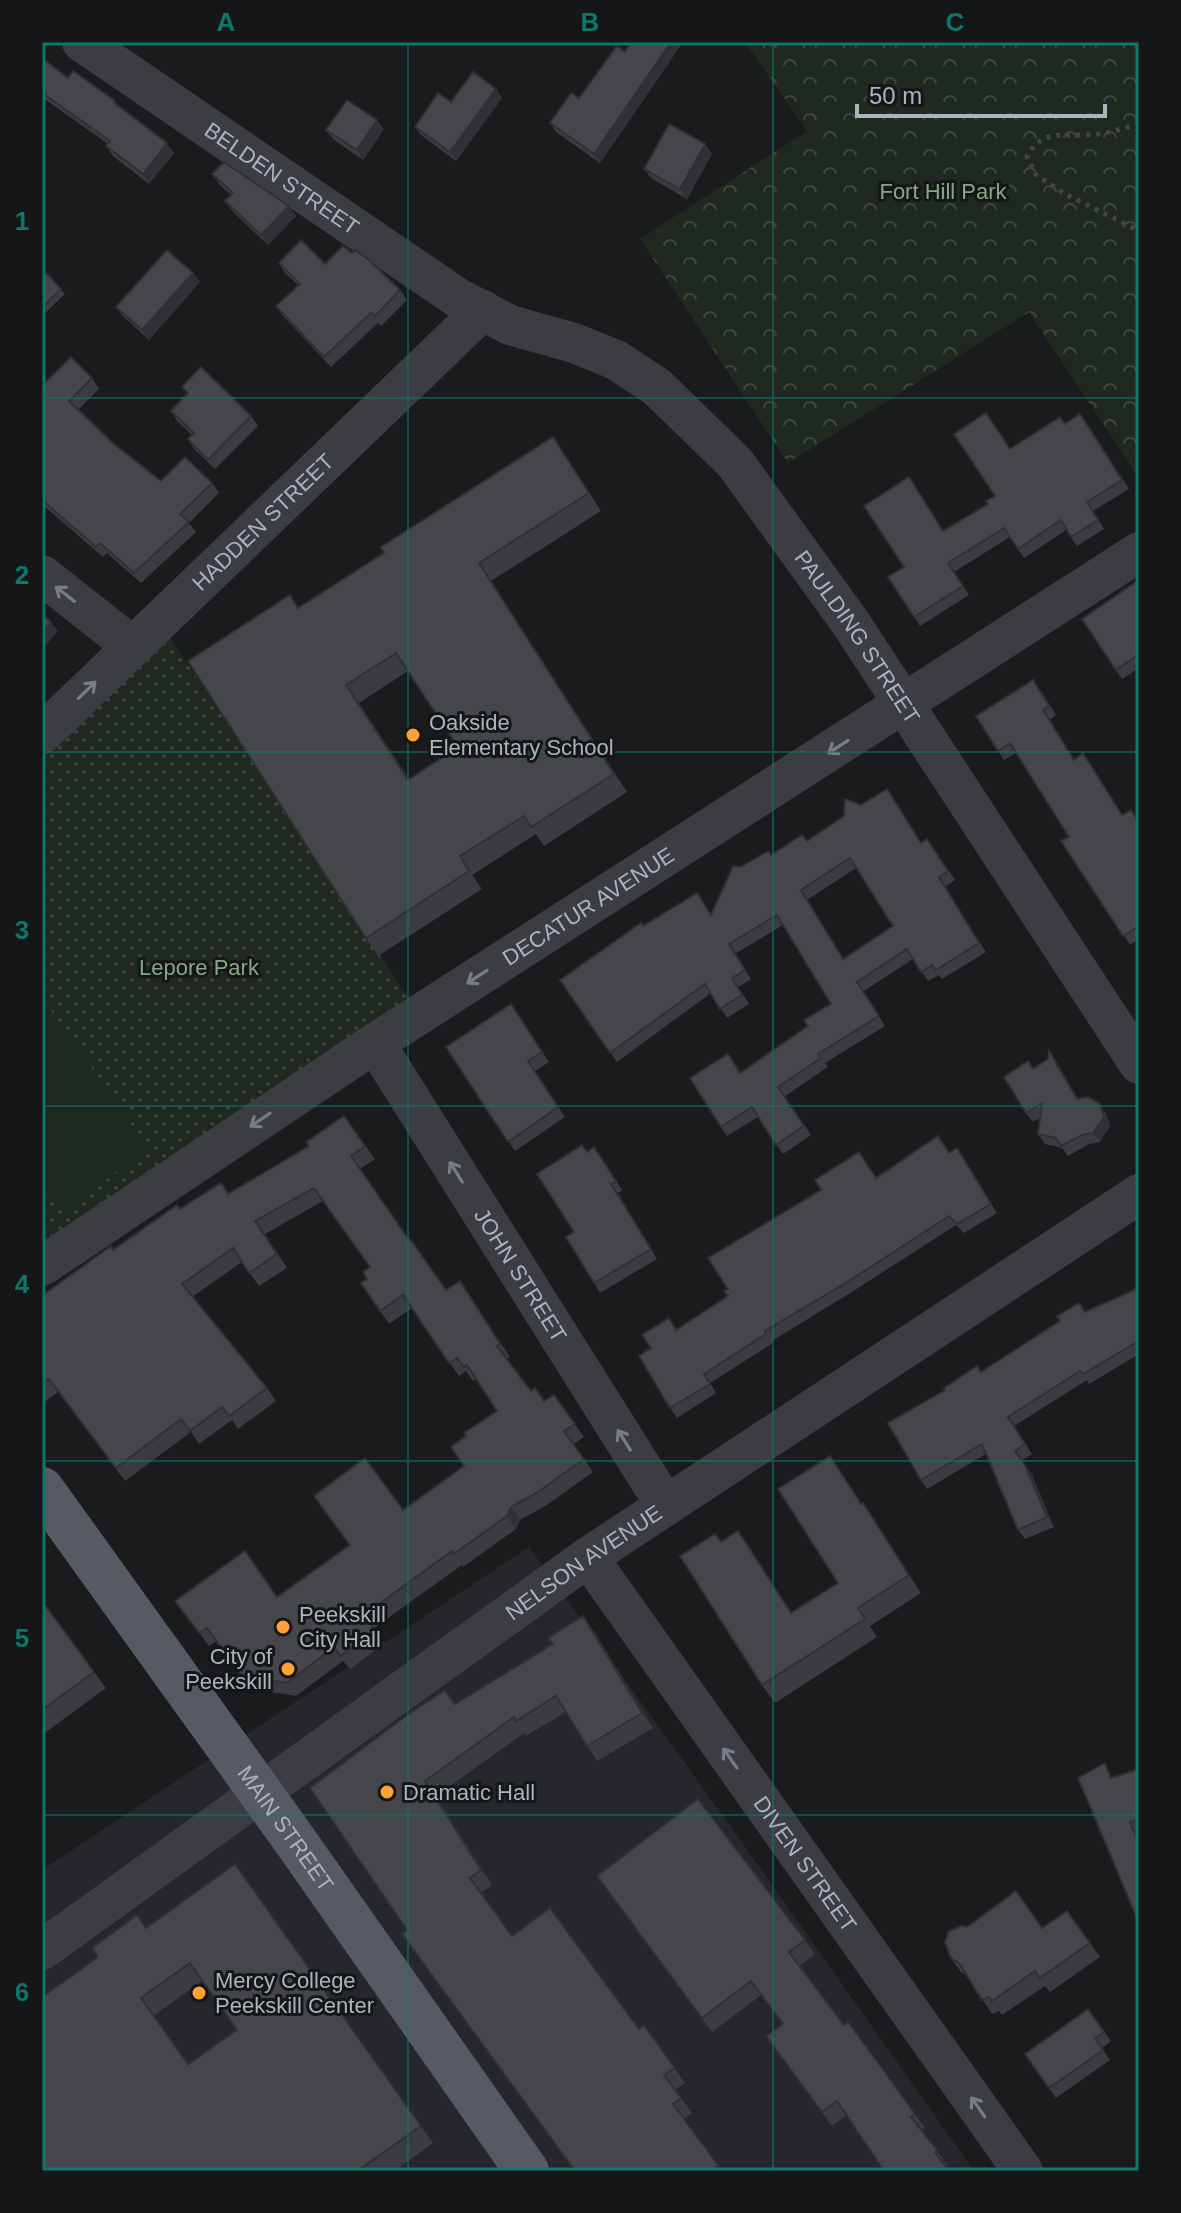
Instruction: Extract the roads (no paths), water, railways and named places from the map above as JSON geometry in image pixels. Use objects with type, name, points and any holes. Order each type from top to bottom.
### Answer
[{"type":"main road","name":"MAIN STREET","points":[[42,1489],[527,2171]]},
{"type":"street","name":"BELDEN STREET","points":[[82,42],[458,298],[483,310]]},
{"type":"street","name":"HADDEN STREET","points":[[42,734],[483,310]]},
{"type":"street","name":"PAULDING STREET","points":[[483,310],[510,325],[574,343],[616,360],[657,387],[735,463],[850,622],[1139,1064]]},
{"type":"street","name":"DECATUR AVENUE","points":[[42,1266],[375,1043],[1139,552]]},
{"type":"street","points":[[42,575],[132,646]]},
{"type":"street","name":"JOHN STREET","points":[[375,1043],[666,1506]]},
{"type":"street","name":"NELSON AVENUE","points":[[42,1950],[588,1557],[1139,1194]]},
{"type":"street","name":"DIVEN STREET","points":[[588,1557],[1023,2171]]},
{"type":"place","name":"Oakside Elementary School","points":[[413,735]]},
{"type":"place","name":"Peekskill City Hall","points":[[283,1627]]},
{"type":"place","name":"City of Peekskill","points":[[288,1669]]},
{"type":"place","name":"Dramatic Hall","points":[[387,1792]]},
{"type":"place","name":"Mercy College Peekskill Center","points":[[199,1993]]},
{"type":"park label","name":"Fort Hill Park","points":[[943,191]]},
{"type":"park label","name":"Lepore Park","points":[[199,967]]}]
